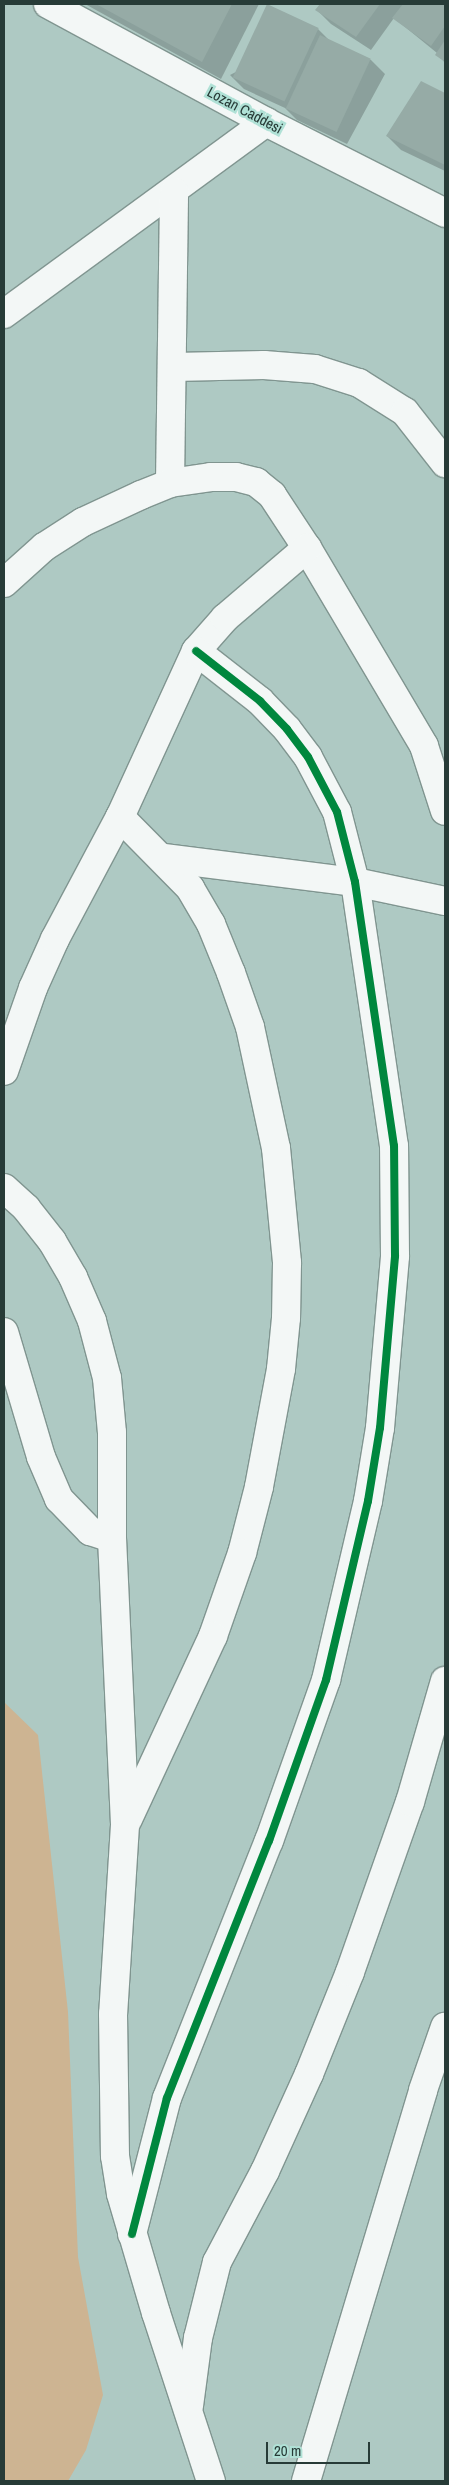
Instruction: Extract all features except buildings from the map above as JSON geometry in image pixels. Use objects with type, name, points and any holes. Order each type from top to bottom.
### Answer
[{"type":"street","name":"Lozan Caddesi","points":[[48,4],[266,122],[445,213]]},
{"type":"street","points":[[4,314],[174,192],[266,122]]},
{"type":"street","points":[[170,484],[174,367],[174,192]]},
{"type":"street","points":[[174,367],[264,365],[315,369],[359,383],[405,412],[445,463]]},
{"type":"street","points":[[4,582],[44,547],[83,522],[170,484],[211,477],[236,477],[256,482],[272,495],[307,548],[424,746],[445,812]]},
{"type":"street","points":[[4,1071],[51,948],[120,817],[196,651],[224,618],[307,548]]},
{"type":"street","points":[[132,2234],[166,2098],[308,1736],[350,1585],[372,1474],[389,1342],[397,1201],[394,1146],[355,882],[336,812],[308,757],[287,729],[260,701],[196,651]]},
{"type":"street","points":[[120,817],[164,858],[190,888],[211,924],[250,1027],[276,1148],[287,1263],[286,1318],[281,1369],[259,1487],[230,1594],[125,1825]]},
{"type":"street","points":[[164,858],[355,882],[445,901]]},
{"type":"street","points":[[4,1188],[26,1208],[52,1241],[92,1321],[107,1378],[112,1433],[112,1538],[125,1825],[113,2014],[113,2099],[117,2166],[132,2234],[188,2415],[211,2481]]},
{"type":"street","points":[[4,1332],[41,1457],[59,1500],[90,1531],[112,1538]]},
{"type":"street","points":[[188,2415],[198,2338],[217,2262],[265,2171],[309,2074],[350,1972],[410,1802],[445,1681]]},
{"type":"street","points":[[306,2481],[423,2090],[445,2027]]},
{"type":"shaded area","points":[[4,1702],[38,1735],[68,2012],[78,2257],[103,2395],[86,2450],[68,2481],[4,2481]]},
{"type":"cycle path","points":[[132,2234],[167,2098],[269,1841],[326,1680],[368,1501],[380,1428],[395,1256],[394,1146],[355,882],[337,812],[308,757],[287,729],[260,701],[196,651]]}]
